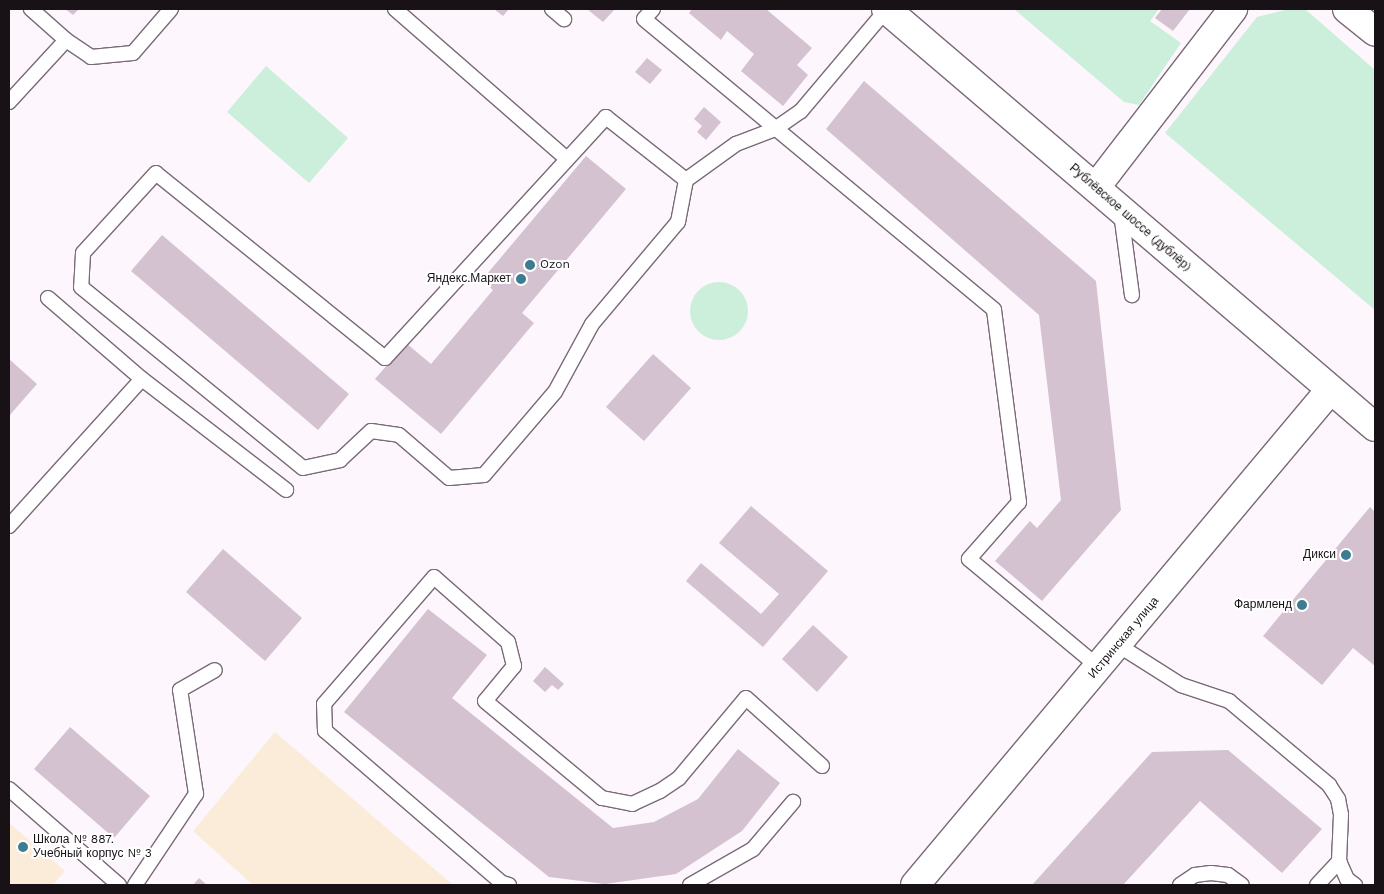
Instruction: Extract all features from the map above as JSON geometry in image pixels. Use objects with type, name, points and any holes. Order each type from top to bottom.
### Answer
[{"type":"street","name":"Рублёвское шоссе (дублёр)","points":[[886,9],[1375,427]]},
{"type":"street","points":[[1096,187],[1233,9]]},
{"type":"street","points":[[1347,9],[1375,32]]},
{"type":"street","name":"Истринская улица","points":[[916,885],[1100,668],[1330,390]]},
{"type":"lane","points":[[31,9],[66,40],[91,57],[133,52],[171,9]]},
{"type":"lane","points":[[395,9],[566,158]]},
{"type":"lane","points":[[552,9],[564,19]]},
{"type":"lane","points":[[652,9],[644,18],[994,310],[1019,502],[969,559],[1100,668]]},
{"type":"lane","points":[[686,180],[606,117],[566,158],[386,358],[156,173],[83,253],[81,287],[303,468],[340,460],[371,431],[399,435],[449,478],[484,475],[555,392],[592,324],[678,222],[686,180],[736,144],[775,129],[801,111],[886,9]]},
{"type":"lane","points":[[9,102],[66,40]]},
{"type":"lane","points":[[1121,210],[1132,295]]},
{"type":"lane","points":[[48,298],[142,379],[286,490]]},
{"type":"lane","points":[[9,526],[142,379]]},
{"type":"lane","points":[[509,885],[502,883],[325,731],[324,704],[434,577],[508,642],[514,666],[485,700],[602,798],[632,804],[660,791],[679,778],[746,698],[822,766]]},
{"type":"lane","points":[[1118,645],[1180,685],[1229,701],[1330,785],[1338,799],[1341,815],[1339,861],[1348,883]]},
{"type":"lane","points":[[135,885],[196,794],[180,690],[215,670]]},
{"type":"lane","points":[[9,789],[119,885]]},
{"type":"lane","points":[[690,885],[753,849],[793,802]]},
{"type":"lane","points":[[1317,885],[1339,861]]},
{"type":"lane","points":[[1180,885],[1195,875],[1211,873],[1228,875],[1242,885]]},
{"type":"shaded area","points":[[275,732],[453,885],[253,885],[193,831]]},
{"type":"shaded area","name":"Школа № 887. Учебный корпус № 3","points":[[9,823],[65,871],[53,885],[9,885]]},
{"type":"green space","points":[[1014,9],[1159,9],[1150,21],[1181,43],[1139,105],[1124,102]]},
{"type":"green space","points":[[1289,9],[1305,9],[1375,70],[1375,310],[1165,133],[1257,17]]},
{"type":"green space","points":[[266,66],[348,138],[309,183],[227,112]]},
{"type":"green space","points":[[719,282],[730,284],[740,290],[746,300],[748,311],[746,322],[740,332],[730,338],[719,340],[708,338],[698,332],[692,322],[690,311],[692,300],[698,290],[708,284]]},
{"type":"building","points":[[65,9],[79,9],[73,15]]},
{"type":"building","points":[[494,9],[509,9],[503,16]]},
{"type":"building","points":[[587,9],[615,9],[603,22]]},
{"type":"building","points":[[692,9],[766,9],[812,48],[797,65],[808,75],[783,106],[741,71],[754,54],[727,31],[721,40],[689,13]]},
{"type":"building","points":[[1162,9],[1190,9],[1173,31],[1155,18]]},
{"type":"building","points":[[647,58],[662,70],[650,84],[635,72]]},
{"type":"building","points":[[864,81],[1096,281],[1121,510],[1042,601],[995,561],[1030,521],[1037,528],[1061,500],[1039,315],[826,129]]},
{"type":"building","points":[[704,107],[721,122],[706,140],[697,132],[702,126],[694,119]]},
{"type":"building","points":[[586,156],[626,189],[522,313],[534,323],[441,434],[375,379],[406,343],[431,364],[493,290],[482,280]]},
{"type":"building","points":[[162,235],[349,394],[318,430],[131,271]]},
{"type":"building","points":[[653,354],[691,388],[644,441],[606,407]]},
{"type":"building","points":[[9,359],[37,384],[9,416]]},
{"type":"building","points":[[751,506],[828,571],[763,647],[686,581],[701,563],[761,614],[779,594],[719,543]]},
{"type":"building","points":[[1370,507],[1375,512],[1375,666],[1353,648],[1322,685],[1263,636]]},
{"type":"building","points":[[223,549],[302,618],[265,661],[186,592]]},
{"type":"building","points":[[428,609],[487,655],[452,698],[613,828],[654,822],[698,799],[738,749],[780,783],[742,831],[676,874],[605,884],[549,877],[344,712]]},
{"type":"building","points":[[813,625],[848,657],[817,692],[782,659]]},
{"type":"building","points":[[545,667],[564,684],[558,690],[552,685],[545,692],[533,681]]},
{"type":"building","points":[[70,727],[150,796],[114,838],[34,769]]},
{"type":"building","points":[[1228,750],[1322,829],[1282,873],[1200,801],[1123,885],[1032,885],[1152,752]]},
{"type":"building","points":[[199,878],[207,885],[193,885]]},
{"type":"place","name":"Ozon","points":[[530,265]]},
{"type":"place","name":"Яндекс.Маркет","points":[[521,279]]},
{"type":"place","name":"Дикси","points":[[1346,555]]},
{"type":"place","name":"Фармленд","points":[[1302,605]]},
{"type":"place","name":"Школа № 887. Учебный корпус № 3","points":[[23,847]]}]
